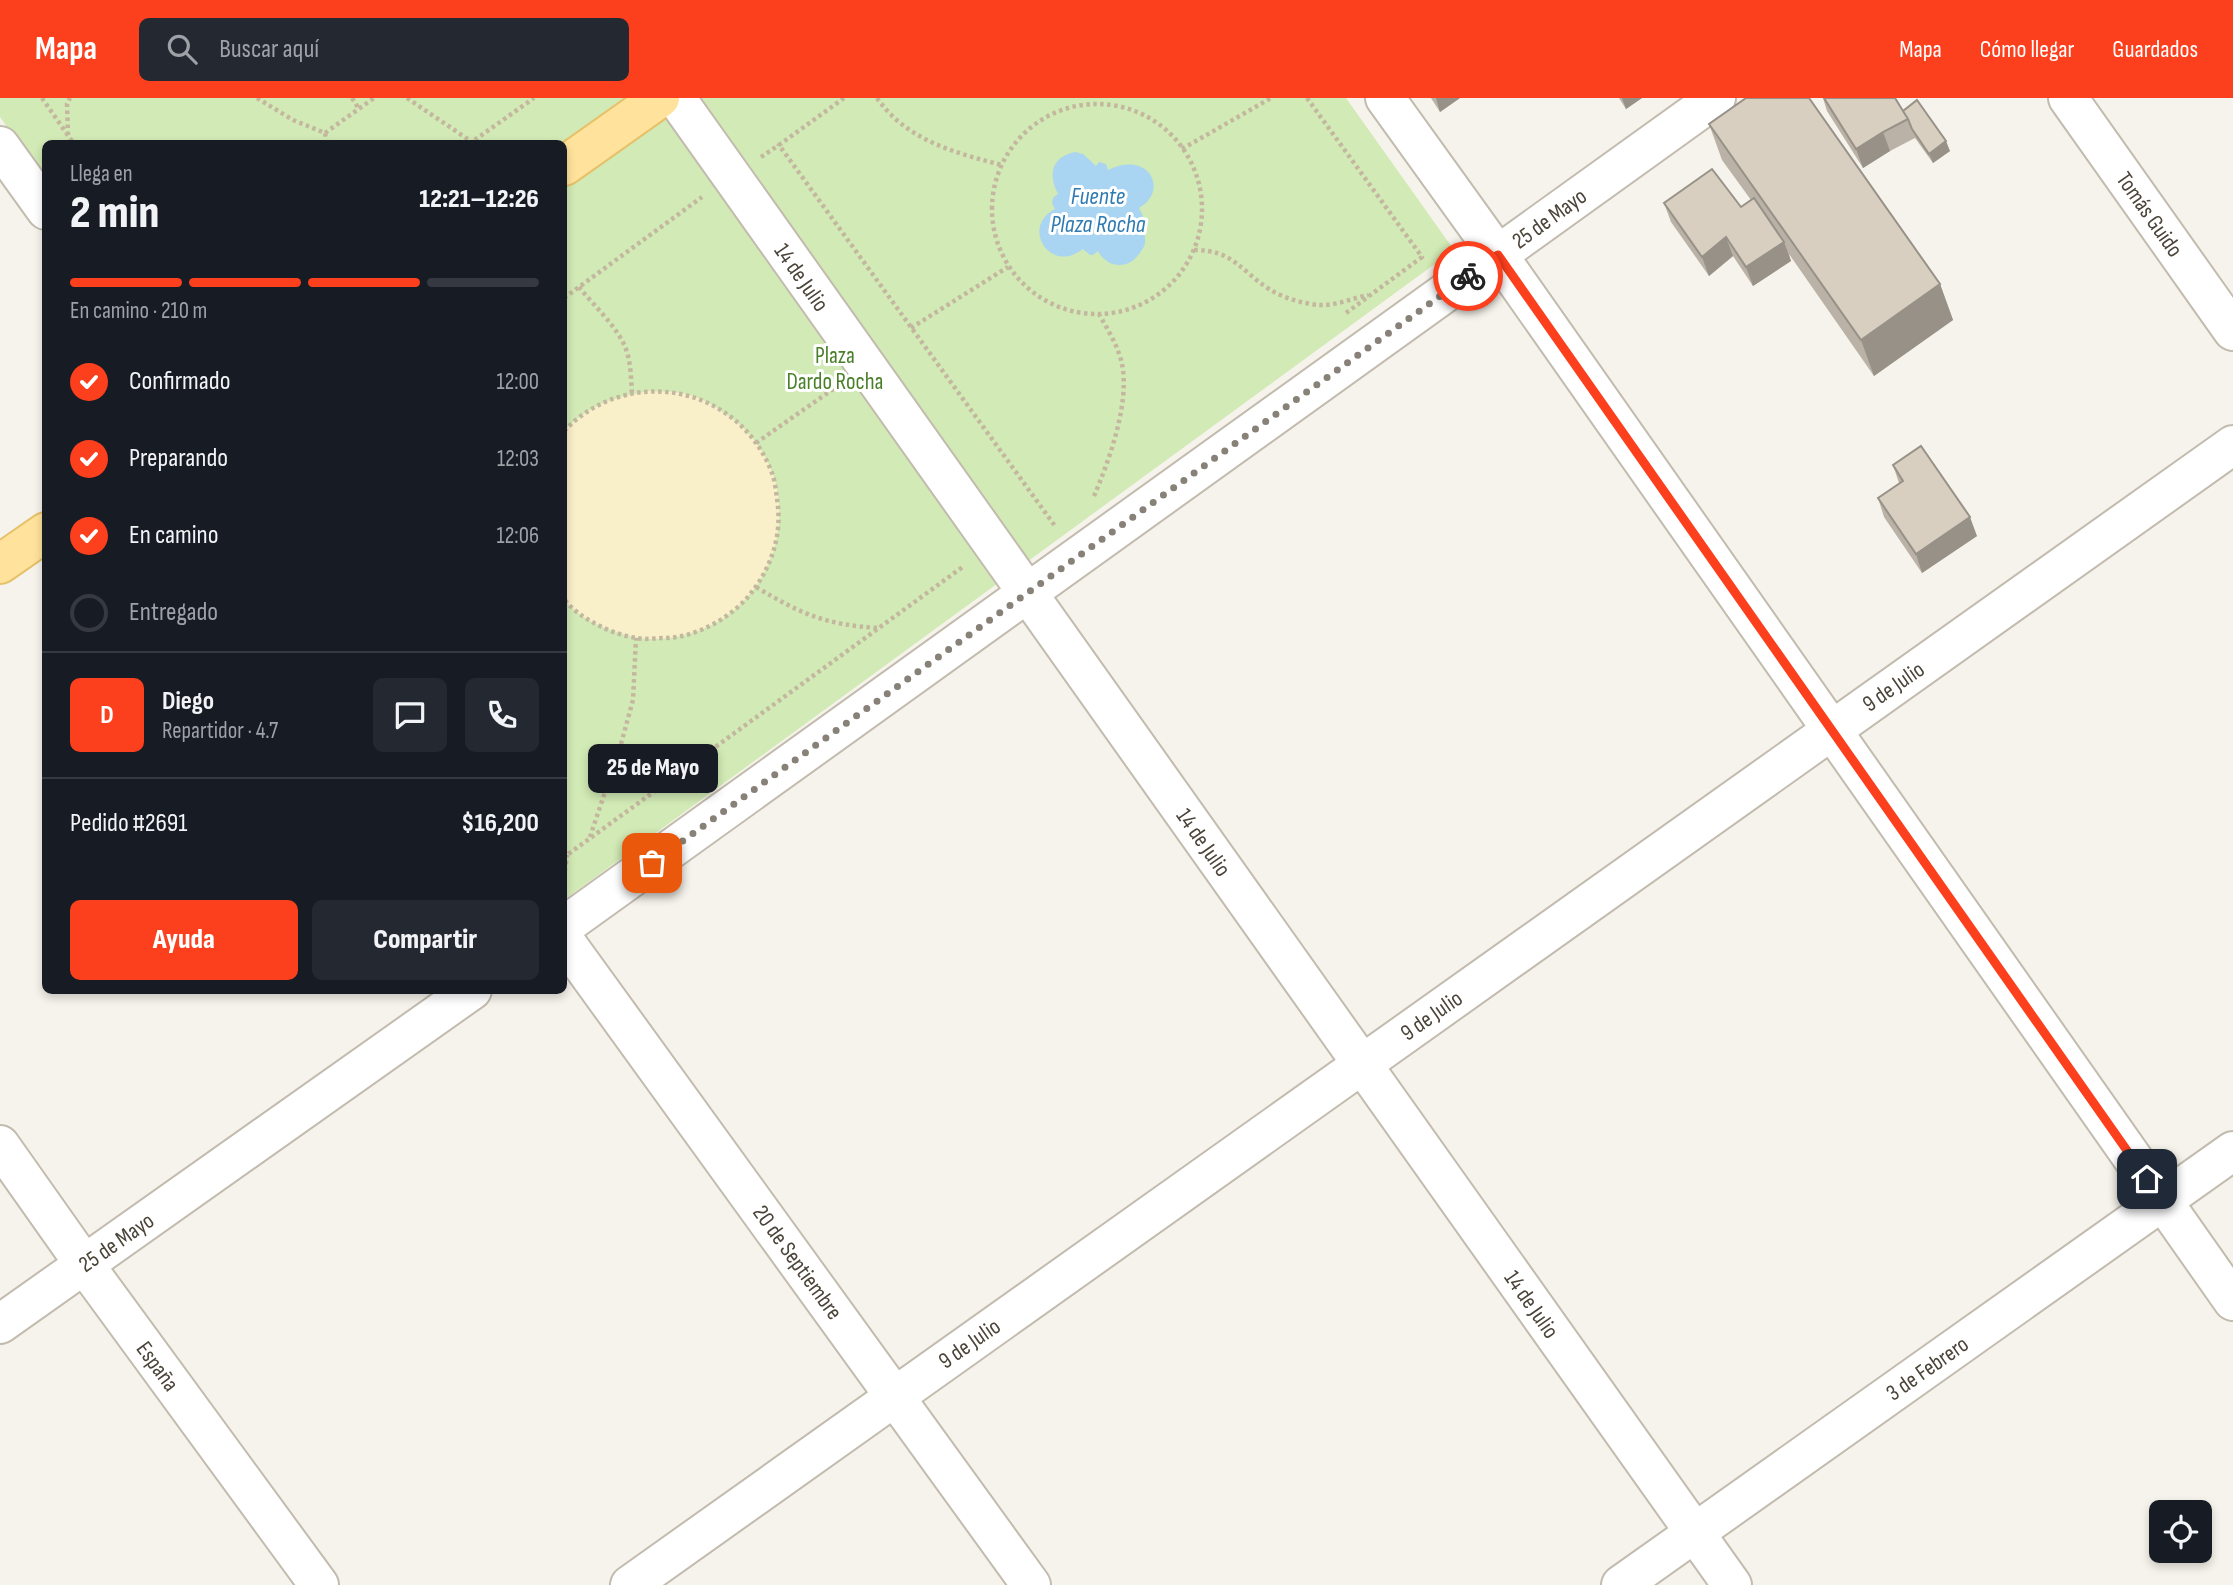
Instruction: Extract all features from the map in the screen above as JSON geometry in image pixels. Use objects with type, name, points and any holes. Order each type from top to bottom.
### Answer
[{"type":"main road","points":[[567,164],[660,98]]},
{"type":"main road","points":[[0,564],[42,535]]},
{"type":"street","name":"14 de Julio","points":[[676,98],[1732,1585]]},
{"type":"street","points":[[1385,98],[2233,1301]]},
{"type":"street","name":"25 de Mayo","points":[[567,924],[1716,98]]},
{"type":"street","name":"Tomás Guido","points":[[2067,98],[2233,331]]},
{"type":"street","points":[[0,146],[42,204]]},
{"type":"street","name":"9 de Julio","points":[[629,1585],[2233,445]]},
{"type":"street","name":"20 de Septiembre","points":[[567,944],[1031,1585]]},
{"type":"street","name":"25 de Mayo","points":[[0,1324],[466,994]]},
{"type":"street","name":"España","points":[[0,1145],[319,1585]]},
{"type":"street","name":"3 de Febrero","points":[[1621,1585],[2233,1151]]},
{"type":"path","points":[[42,98],[71,140]]},
{"type":"path","points":[[68,135],[67,104],[70,98]]},
{"type":"path","points":[[257,98],[293,120],[325,133]]},
{"type":"path","points":[[352,98],[359,109]]},
{"type":"path","points":[[325,133],[374,98]]},
{"type":"path","points":[[408,98],[467,140]]},
{"type":"path","points":[[475,140],[534,98]]},
{"type":"path","points":[[844,98],[779,145],[1055,526],[1065,519]]},
{"type":"path","points":[[877,98],[886,112],[921,138],[965,155],[1002,165]]},
{"type":"path","points":[[1078,98],[1078,106]]},
{"type":"path","points":[[1182,149],[1271,98]]},
{"type":"path","points":[[1307,98],[1422,257],[1339,319]]},
{"type":"path","points":[[1112,104],[1141,113],[1167,130],[1188,155],[1200,185],[1202,218],[1194,250],[1177,278],[1152,300],[1122,312],[1090,315],[1058,308],[1030,292],[1008,267],[995,240],[991,210],[995,180],[1008,152],[1028,129],[1053,113],[1078,106],[1112,104]]},
{"type":"path","points":[[325,133],[326,140]]},
{"type":"path","points":[[567,296],[708,193]]},
{"type":"path","points":[[1194,250],[1211,250],[1233,260],[1270,289],[1303,303],[1324,306],[1372,294]]},
{"type":"path","points":[[911,328],[1008,267]]},
{"type":"path","points":[[579,287],[625,348],[632,394]]},
{"type":"path","points":[[1099,314],[1112,336],[1122,364],[1123,390],[1116,437],[1094,498],[1105,489]]},
{"type":"path","points":[[756,443],[844,382]]},
{"type":"path","points":[[567,428],[584,413],[615,397],[649,391],[687,394],[714,405],[738,422],[756,443],[773,474],[779,512],[778,535],[772,557],[756,587],[738,608],[705,629],[676,638],[636,638],[601,628],[567,601]]},
{"type":"path","points":[[567,852],[590,838],[972,560]]},
{"type":"path","points":[[756,587],[793,609],[816,618],[853,626],[879,628]]},
{"type":"path","points":[[590,838],[633,700],[636,638]]},
{"type":"green space","name":"Plaza Dardo Rocha","points":[[0,98],[1346,98],[1454,250],[567,898],[567,140],[42,140],[42,176],[0,117]]},
{"type":"sand","points":[[649,391],[677,392],[706,402],[740,425],[765,456],[773,474],[779,498],[779,523],[775,547],[766,570],[753,590],[736,608],[717,622],[694,632],[660,639],[635,637],[601,626],[584,617],[567,602],[567,428],[593,408],[624,396]]},
{"type":"water","name":"Fuente Plaza Rocha","points":[[1075,152],[1083,154],[1096,166],[1099,162],[1106,164],[1108,170],[1123,165],[1135,165],[1150,175],[1153,192],[1148,201],[1139,208],[1143,216],[1138,223],[1145,243],[1139,254],[1129,263],[1112,264],[1098,251],[1090,255],[1083,249],[1071,255],[1060,256],[1050,253],[1044,246],[1040,226],[1045,217],[1055,209],[1053,198],[1058,194],[1053,180],[1054,168],[1061,158]]},
{"type":"building","points":[[1746,98],[1809,98],[1940,284],[1861,340],[1709,124]]},
{"type":"building","points":[[1824,98],[1895,98],[1908,119],[1856,149]]},
{"type":"building","points":[[1917,100],[1946,141],[1929,154],[1903,111]]},
{"type":"building","points":[[1712,169],[1741,207],[1754,198],[1784,242],[1746,267],[1726,237],[1702,257],[1664,203]]},
{"type":"building","points":[[1921,446],[1970,517],[1916,554],[1878,498],[1903,481],[1893,465]]},
{"type":"way so far","points":[[652,863],[1468,276]]},
{"type":"place","name":"25 de Mayo","points":[[652,863]]},
{"type":"route","points":[[1468,276],[1498,255],[2147,1179]]}]
